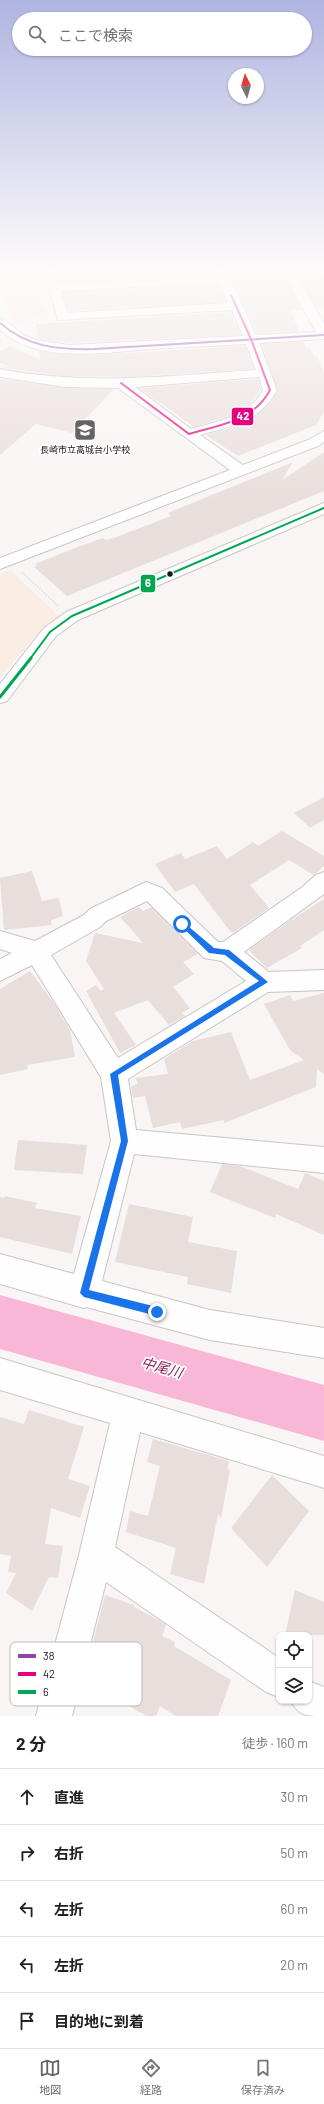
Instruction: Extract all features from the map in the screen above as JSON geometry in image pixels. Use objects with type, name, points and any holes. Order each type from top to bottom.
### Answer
[{"type":"street","points":[[49,346],[67,349],[121,346]]},
{"type":"street","points":[[189,434],[241,417],[263,404],[270,390],[253,346]]},
{"type":"street","points":[[0,374],[57,384],[121,383],[263,373]]},
{"type":"street","points":[[121,383],[241,472]]},
{"type":"street","points":[[0,564],[241,472],[313,442],[324,435]]},
{"type":"street","points":[[0,697],[24,668],[50,632],[72,616],[324,508]]},
{"type":"street","points":[[227,952],[309,894],[324,881]]},
{"type":"street","points":[[0,971],[36,950],[92,921],[98,915],[121,902],[146,891],[154,894],[212,951],[227,952],[264,982]]},
{"type":"street","points":[[0,940],[36,950],[114,1074],[124,1141],[84,1293]]},
{"type":"street","points":[[114,1074],[264,982],[324,980]]},
{"type":"street","points":[[124,1141],[324,1160]]},
{"type":"street","points":[[0,1269],[210,1326],[324,1343]]},
{"type":"street","points":[[0,1374],[128,1414],[324,1472]]},
{"type":"street","points":[[73,1642],[96,1555],[128,1414]]},
{"type":"street","points":[[96,1555],[276,1677]]},
{"type":"street","points":[[312,1701],[324,1709]]},
{"type":"street","points":[[54,1716],[57,1706]]},
{"type":"path","points":[[21,572],[61,608]]},
{"type":"shaded area","points":[[10,570],[60,617],[47,623],[0,677],[0,574]]},
{"type":"building","points":[[10,346],[40,360],[39,351],[72,355],[93,355],[245,346],[254,369],[128,377],[65,376],[6,368],[10,366],[0,363],[0,351]]},
{"type":"building","points":[[262,346],[310,347],[314,356],[317,356],[324,372],[324,412],[316,425],[238,456],[206,435],[235,427],[255,417],[271,402],[278,391]]},
{"type":"building","points":[[0,379],[65,388],[114,389],[72,433],[36,424],[0,455]]},
{"type":"building","points":[[258,379],[261,390],[249,405],[231,415],[194,427],[139,388]]},
{"type":"building","points":[[324,452],[324,491],[67,596],[34,567],[37,566],[35,564],[75,548],[103,538],[106,540],[114,538],[171,516],[168,513],[293,462],[282,480]]},
{"type":"building","points":[[324,797],[324,820],[310,828],[294,813]]},
{"type":"building","points":[[282,831],[324,856],[324,866],[314,875],[289,860],[250,885],[269,908],[233,933],[229,930],[194,884],[175,892],[155,864],[181,853],[185,859],[217,846],[227,859],[253,842],[258,846]]},
{"type":"building","points":[[32,871],[42,901],[59,898],[63,916],[51,920],[52,925],[4,930],[0,878]]},
{"type":"building","points":[[324,899],[324,930],[300,946],[302,948],[267,968],[249,950],[291,920]]},
{"type":"building","points":[[139,907],[143,911],[151,907],[198,954],[183,962],[194,974],[173,987],[190,1008],[182,1013],[185,1016],[169,1025],[148,1000],[114,1013],[136,1045],[120,1053],[86,991],[96,985],[100,991],[104,989],[86,961],[95,933],[143,943],[120,917]]},
{"type":"building","points":[[30,971],[53,1002],[70,1030],[75,1057],[27,1065],[28,1069],[0,1075],[0,989]]},
{"type":"building","points":[[324,993],[324,1074],[317,1069],[316,1087],[224,1123],[224,1120],[182,1129],[180,1122],[153,1128],[145,1096],[133,1098],[131,1087],[138,1083],[135,1078],[168,1074],[164,1059],[193,1041],[231,1032],[250,1080],[304,1060],[290,1050],[264,1004],[290,995],[293,1001]]},
{"type":"building","points":[[18,1140],[87,1145],[83,1174],[14,1170]]},
{"type":"building","points":[[222,1164],[240,1166],[298,1189],[305,1173],[324,1181],[324,1235],[276,1214],[275,1218],[210,1192]]},
{"type":"building","points":[[5,1196],[37,1203],[35,1208],[81,1216],[72,1254],[0,1237],[0,1197],[4,1198]]},
{"type":"building","points":[[129,1204],[193,1217],[188,1242],[237,1251],[231,1293],[187,1284],[188,1277],[115,1262]]},
{"type":"building","points":[[29,1410],[84,1427],[68,1479],[90,1486],[80,1518],[51,1508],[45,1544],[63,1546],[58,1578],[49,1577],[32,1611],[6,1593],[16,1573],[8,1572],[11,1556],[0,1554],[0,1417],[24,1424]]},
{"type":"building","points":[[153,1439],[229,1461],[227,1469],[230,1470],[221,1518],[218,1514],[204,1584],[170,1574],[176,1548],[126,1532],[130,1511],[148,1516],[160,1466],[147,1462]]},
{"type":"building","points":[[272,1475],[309,1511],[267,1567],[231,1528]]},
{"type":"building","points":[[295,1590],[324,1602],[324,1635],[312,1635],[312,1632],[286,1632]]},
{"type":"building","points":[[105,1595],[134,1605],[134,1607],[166,1625],[162,1636],[175,1642],[174,1646],[231,1680],[218,1716],[176,1716],[160,1706],[156,1716],[147,1716],[129,1706],[142,1706],[142,1642],[93,1642]]},
{"type":"waterway","name":"中尾川","points":[[0,1322],[324,1413]]},
{"type":"transit line","name":"38","points":[[44,346],[69,349],[142,346]]},
{"type":"transit line","name":"42","points":[[121,383],[189,434],[236,420],[247,415],[265,400],[270,390],[254,346]]},
{"type":"transit line","name":"6","points":[[0,697],[24,668],[50,632],[72,616],[324,508]]},
{"type":"place","name":"長崎市立高城台小学校","points":[[85,430]]},
{"type":"route","points":[[157,1312],[84,1293],[124,1141],[114,1074],[264,982],[227,952],[212,951],[182,924]]}]
